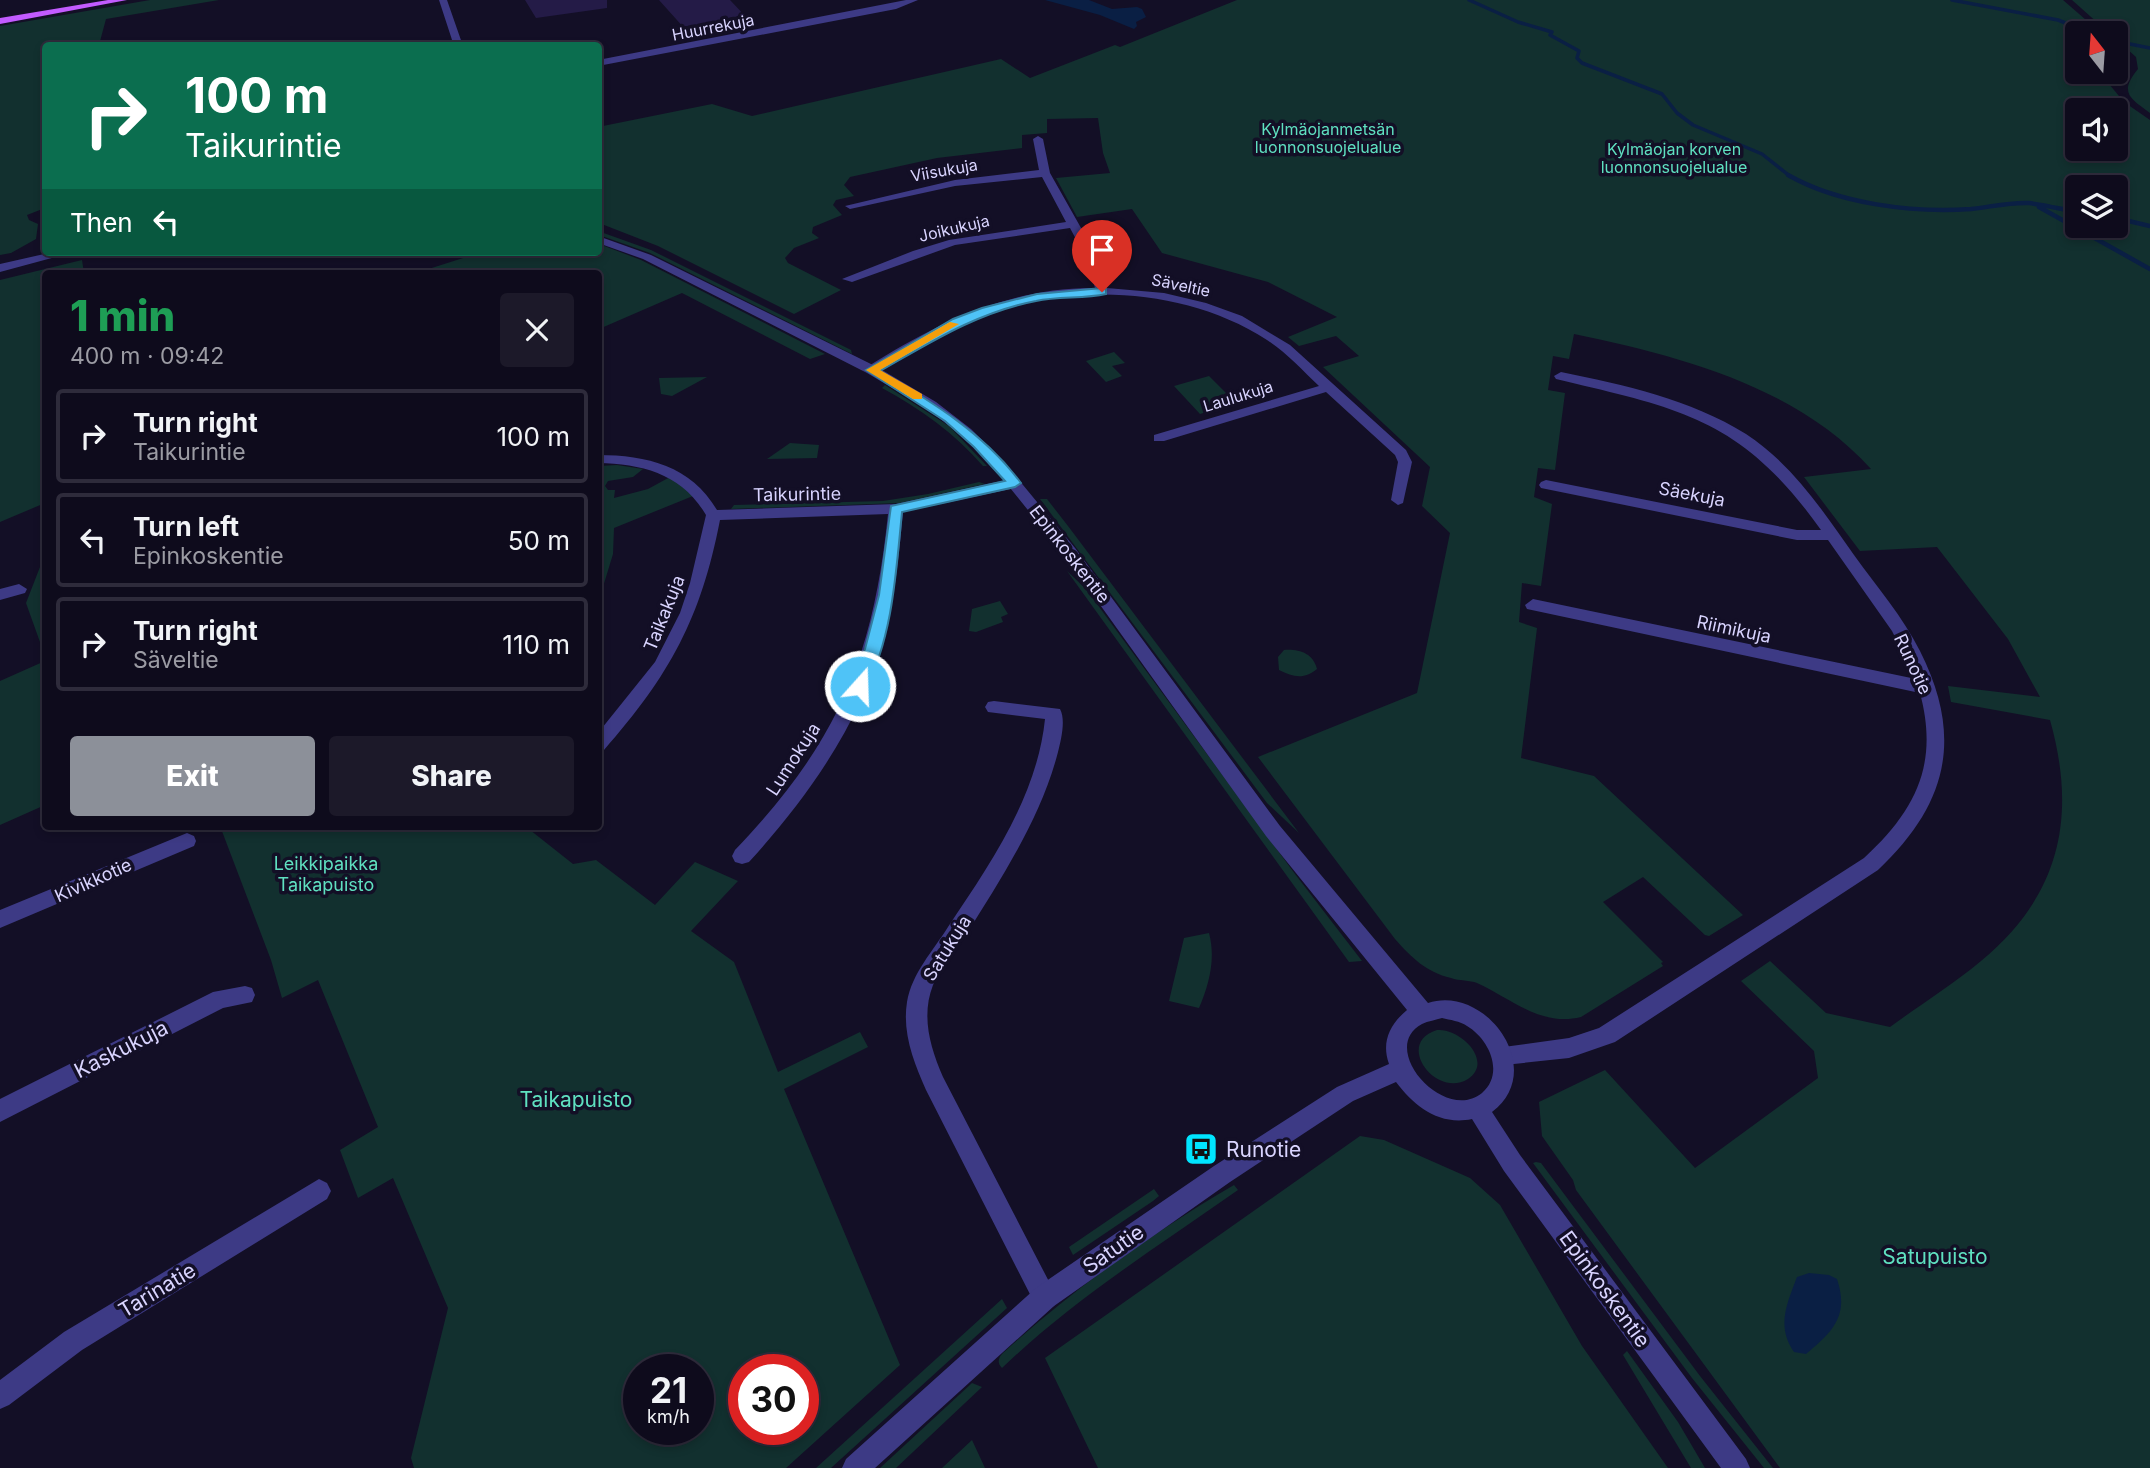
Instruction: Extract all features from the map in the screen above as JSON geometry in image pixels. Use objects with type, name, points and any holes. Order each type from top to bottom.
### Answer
[{"type":"main road","points":[[0,21],[123,0]]},
{"type":"street","points":[[443,0],[457,42]]},
{"type":"street","name":"Huurrekuja","points":[[602,63],[897,6],[914,0]]},
{"type":"street","points":[[1038,139],[1045,173],[1092,258],[1102,292]]},
{"type":"street","name":"Viisukuja","points":[[850,206],[955,183],[1045,173]]},
{"type":"street","name":"Joikukuja","points":[[849,279],[953,242],[1072,224]]},
{"type":"street","name":"Epinkoskentie","points":[[602,240],[647,257],[872,370],[949,418],[979,444],[1015,483],[1139,644],[1273,831],[1422,1011]]},
{"type":"street","points":[[0,268],[51,256]]},
{"type":"street","name":"Säveltie","points":[[872,370],[957,322],[986,310],[1037,297],[1102,292],[1177,300],[1224,313],[1274,340],[1401,453],[1405,462],[1398,500]]},
{"type":"street","name":"Runotie","points":[[1504,1055],[1565,1049],[1607,1035],[1871,864],[1889,850],[1917,814],[1931,778],[1936,735],[1927,688],[1905,640],[1791,479],[1741,437],[1701,415],[1656,398],[1561,376]]},
{"type":"street","name":"Laulukuja","points":[[1159,438],[1328,387]]},
{"type":"street","points":[[602,458],[633,460],[669,471],[697,489],[713,515]]},
{"type":"street","name":"Taikurintie","points":[[713,515],[896,509],[1015,483]]},
{"type":"street","name":"Säekuja","points":[[1546,485],[1797,535],[1832,535]]},
{"type":"street","name":"Lumokuja","points":[[742,856],[779,818],[811,774],[860,686],[873,649],[886,595],[896,509]]},
{"type":"street","name":"Taikakuja","points":[[602,741],[640,698],[668,657],[696,592],[713,515]]},
{"type":"street","points":[[0,595],[19,589]]},
{"type":"street","name":"Riimikuja","points":[[1533,605],[1927,688]]},
{"type":"street","name":"Satukuja","points":[[994,707],[1054,714],[1052,739],[1029,808],[990,878],[925,979],[917,1018],[922,1054],[934,1083],[1045,1297]]},
{"type":"street","name":"Kivikkotie","points":[[0,919],[187,841]]},
{"type":"street","name":"Kaskukuja","points":[[0,1111],[220,999],[245,995]]},
{"type":"street","points":[[1442,1008],[1462,1012],[1478,1021],[1495,1037],[1504,1055],[1506,1074],[1496,1097],[1477,1108],[1446,1108],[1427,1100],[1411,1087],[1400,1070],[1395,1049],[1398,1032],[1406,1021],[1422,1011],[1442,1008]]},
{"type":"street","name":"Satutie","points":[[855,1468],[1045,1297],[1222,1174],[1345,1094],[1374,1079],[1400,1070]]},
{"type":"street","name":"Epinkoskentie","points":[[1477,1108],[1512,1163],[1737,1468]]},
{"type":"street","name":"Tarinatie","points":[[0,1396],[73,1341],[319,1191]]},
{"type":"green space","points":[[150,0],[219,0],[106,19],[100,42],[42,42],[42,209],[27,215],[29,220],[38,224],[36,239],[11,253],[0,255],[0,26]]},
{"type":"green space","points":[[1237,0],[2063,0],[2087,21],[2065,21],[2065,84],[2109,84],[2121,98],[2065,98],[2065,161],[2128,161],[2128,105],[2150,120],[2150,1468],[1780,1468],[1576,1190],[1573,1180],[1542,1136],[1539,1102],[1605,1070],[1695,1168],[1818,1078],[1814,1051],[1741,981],[1770,961],[1826,1013],[1890,1027],[1970,970],[2008,936],[2029,909],[2045,881],[2056,852],[2062,789],[2050,720],[1951,702],[1948,686],[2040,697],[2008,639],[1937,547],[1860,551],[1804,477],[1871,469],[1841,440],[1808,416],[1772,396],[1694,364],[1574,334],[1569,359],[1553,356],[1548,390],[1565,393],[1555,470],[1538,468],[1534,497],[1552,504],[1541,586],[1522,583],[1519,622],[1537,628],[1521,758],[1594,776],[1743,915],[1709,936],[1705,935],[1643,877],[1603,902],[1663,962],[1663,966],[1581,1017],[1553,1018],[1527,1010],[1477,983],[1434,972],[1414,958],[1395,939],[1258,757],[1417,693],[1450,533],[1422,506],[1430,467],[1323,367],[1359,356],[1336,336],[1299,346],[1288,337],[1337,317],[1268,282],[1162,253],[1132,209],[1077,217],[1056,178],[1110,173],[1103,153],[1098,118],[1047,119],[1047,133],[1022,135],[1022,148],[937,158],[850,177],[844,185],[854,196],[836,200],[833,205],[842,215],[813,227],[812,233],[819,238],[794,248],[785,258],[788,263],[841,290],[794,314],[658,246],[602,224],[602,126],[712,104],[752,116],[1001,59],[1030,78],[1115,45],[1120,47]]},
{"type":"green space","points":[[2072,0],[2150,0],[2150,113],[2129,94],[2129,83],[2138,69],[2136,57],[2128,50],[2128,21],[2096,21]]},
{"type":"green space","points":[[602,232],[651,250],[851,350],[852,354],[650,253],[602,236]]},
{"type":"green space","points":[[602,245],[641,260],[825,354],[810,359],[682,293],[602,328],[602,270],[425,270],[469,256],[602,256]]},
{"type":"green space","points":[[82,260],[84,270],[42,270],[42,504],[0,522],[0,280]]},
{"type":"green space","points":[[1114,352],[1125,363],[1112,366],[1122,376],[1106,382],[1086,361]]},
{"type":"green space","points":[[1209,376],[1236,403],[1200,414],[1174,386]]},
{"type":"green space","points":[[707,377],[672,396],[661,394],[659,378]]},
{"type":"green space","points":[[885,385],[949,426],[987,466],[983,466],[936,422],[882,388]]},
{"type":"green space","points":[[790,443],[819,445],[817,458],[767,459]]},
{"type":"green space","points":[[602,466],[643,469],[633,477],[608,481],[605,486],[608,490],[615,490],[614,498],[648,489],[670,477],[686,487],[693,496],[614,528],[613,554],[602,590]]},
{"type":"green space","points":[[979,482],[985,484],[900,503],[731,509],[734,505],[883,501]]},
{"type":"green space","points":[[1040,499],[1047,499],[1068,526],[1299,833],[1267,803]]},
{"type":"green space","points":[[42,556],[42,648],[26,603]]},
{"type":"green space","points":[[1067,571],[1086,589],[1362,961],[1349,962]]},
{"type":"green space","points":[[1000,601],[1008,614],[1001,617],[1003,622],[976,632],[969,631],[972,609]]},
{"type":"green space","points":[[1284,650],[1305,653],[1317,669],[1308,675],[1298,676],[1279,670],[1278,657]]},
{"type":"green space","points":[[42,662],[42,806],[0,825],[0,681]]},
{"type":"green space","name":"Taikapuisto","points":[[222,830],[530,830],[573,864],[596,860],[655,905],[695,862],[738,881],[691,931],[734,962],[778,1072],[860,1032],[868,1047],[784,1089],[900,1365],[819,1438],[819,1354],[728,1354],[728,1445],[811,1445],[786,1468],[414,1468],[411,1458],[448,1308],[393,1178],[358,1198],[340,1150],[378,1127],[318,980],[282,998],[271,960]]},
{"type":"green space","points":[[1209,933],[1212,952],[1210,972],[1199,1008],[1169,1001],[1184,938]]},
{"type":"green space","points":[[1437,1030],[1456,1034],[1471,1047],[1478,1064],[1468,1079],[1456,1083],[1444,1082],[1424,1067],[1419,1056],[1419,1046],[1425,1037]]},
{"type":"green space","points":[[1360,1136],[1384,1140],[1470,1178],[1500,1205],[1582,1346],[1668,1468],[1098,1468],[1045,1358]]},
{"type":"green space","points":[[1533,1163],[1541,1163],[1700,1376],[1773,1468],[1764,1468],[1692,1378]]},
{"type":"green space","points":[[1234,1185],[1238,1190],[1087,1296],[1002,1368],[1000,1366],[999,1360],[1003,1353],[1085,1284],[1173,1222]]},
{"type":"green space","points":[[1154,1189],[1159,1196],[1153,1201],[1073,1255],[1069,1247]]},
{"type":"green space","points":[[1002,1299],[1007,1308],[831,1468],[816,1468]]},
{"type":"green space","points":[[1627,1351],[1678,1422],[1705,1468],[1691,1468],[1623,1355]]},
{"type":"green space","points":[[972,1383],[982,1387],[896,1468],[880,1468]]},
{"type":"green space","points":[[972,1440],[985,1468],[942,1468]]},
{"type":"water","points":[[1045,0],[1089,0],[1112,9],[1137,7],[1142,9],[1146,17],[1136,22],[1134,29],[1100,15]]},
{"type":"water","points":[[1809,1273],[1829,1275],[1837,1279],[1841,1303],[1837,1321],[1831,1330],[1806,1354],[1794,1352],[1784,1324],[1797,1277]]},
{"type":"building","points":[[525,0],[607,0],[607,8],[536,18]]},
{"type":"building","points":[[659,0],[730,0],[747,18],[685,29]]},
{"type":"waterway","points":[[1469,0],[1518,22],[1552,32],[1550,35],[1579,51],[1577,58],[1582,63],[1662,94],[1677,113],[1693,125],[1762,154],[1789,176]]},
{"type":"waterway","points":[[1952,0],[2065,23]]},
{"type":"waterway","points":[[2128,44],[2150,48]]},
{"type":"waterway","points":[[1789,176],[1853,200],[1901,208],[1948,210],[2029,203],[2065,210]]},
{"type":"waterway","points":[[2039,207],[2150,269]]},
{"type":"waterway","points":[[2128,221],[2150,226]]},
{"type":"slow traffic","points":[[917,396],[872,370],[954,324]]},
{"type":"place","name":"Runotie","points":[[1201,1149]]},
{"type":"route","points":[[860,686],[873,649],[886,595],[896,509],[1015,483],[979,444],[949,418],[872,370],[957,322],[986,310],[1055,294],[1102,292]]},
{"type":"park label","name":"Kylmäojanmetsän luonnonsuojelualue","points":[[1328,138]]},
{"type":"park label","name":"Kylmäojan korven luonnonsuojelualue","points":[[1674,158]]},
{"type":"park label","name":"Leikkipaikka Taikapuisto","points":[[326,873]]},
{"type":"park label","name":"Satupuisto","points":[[1935,1256]]}]
